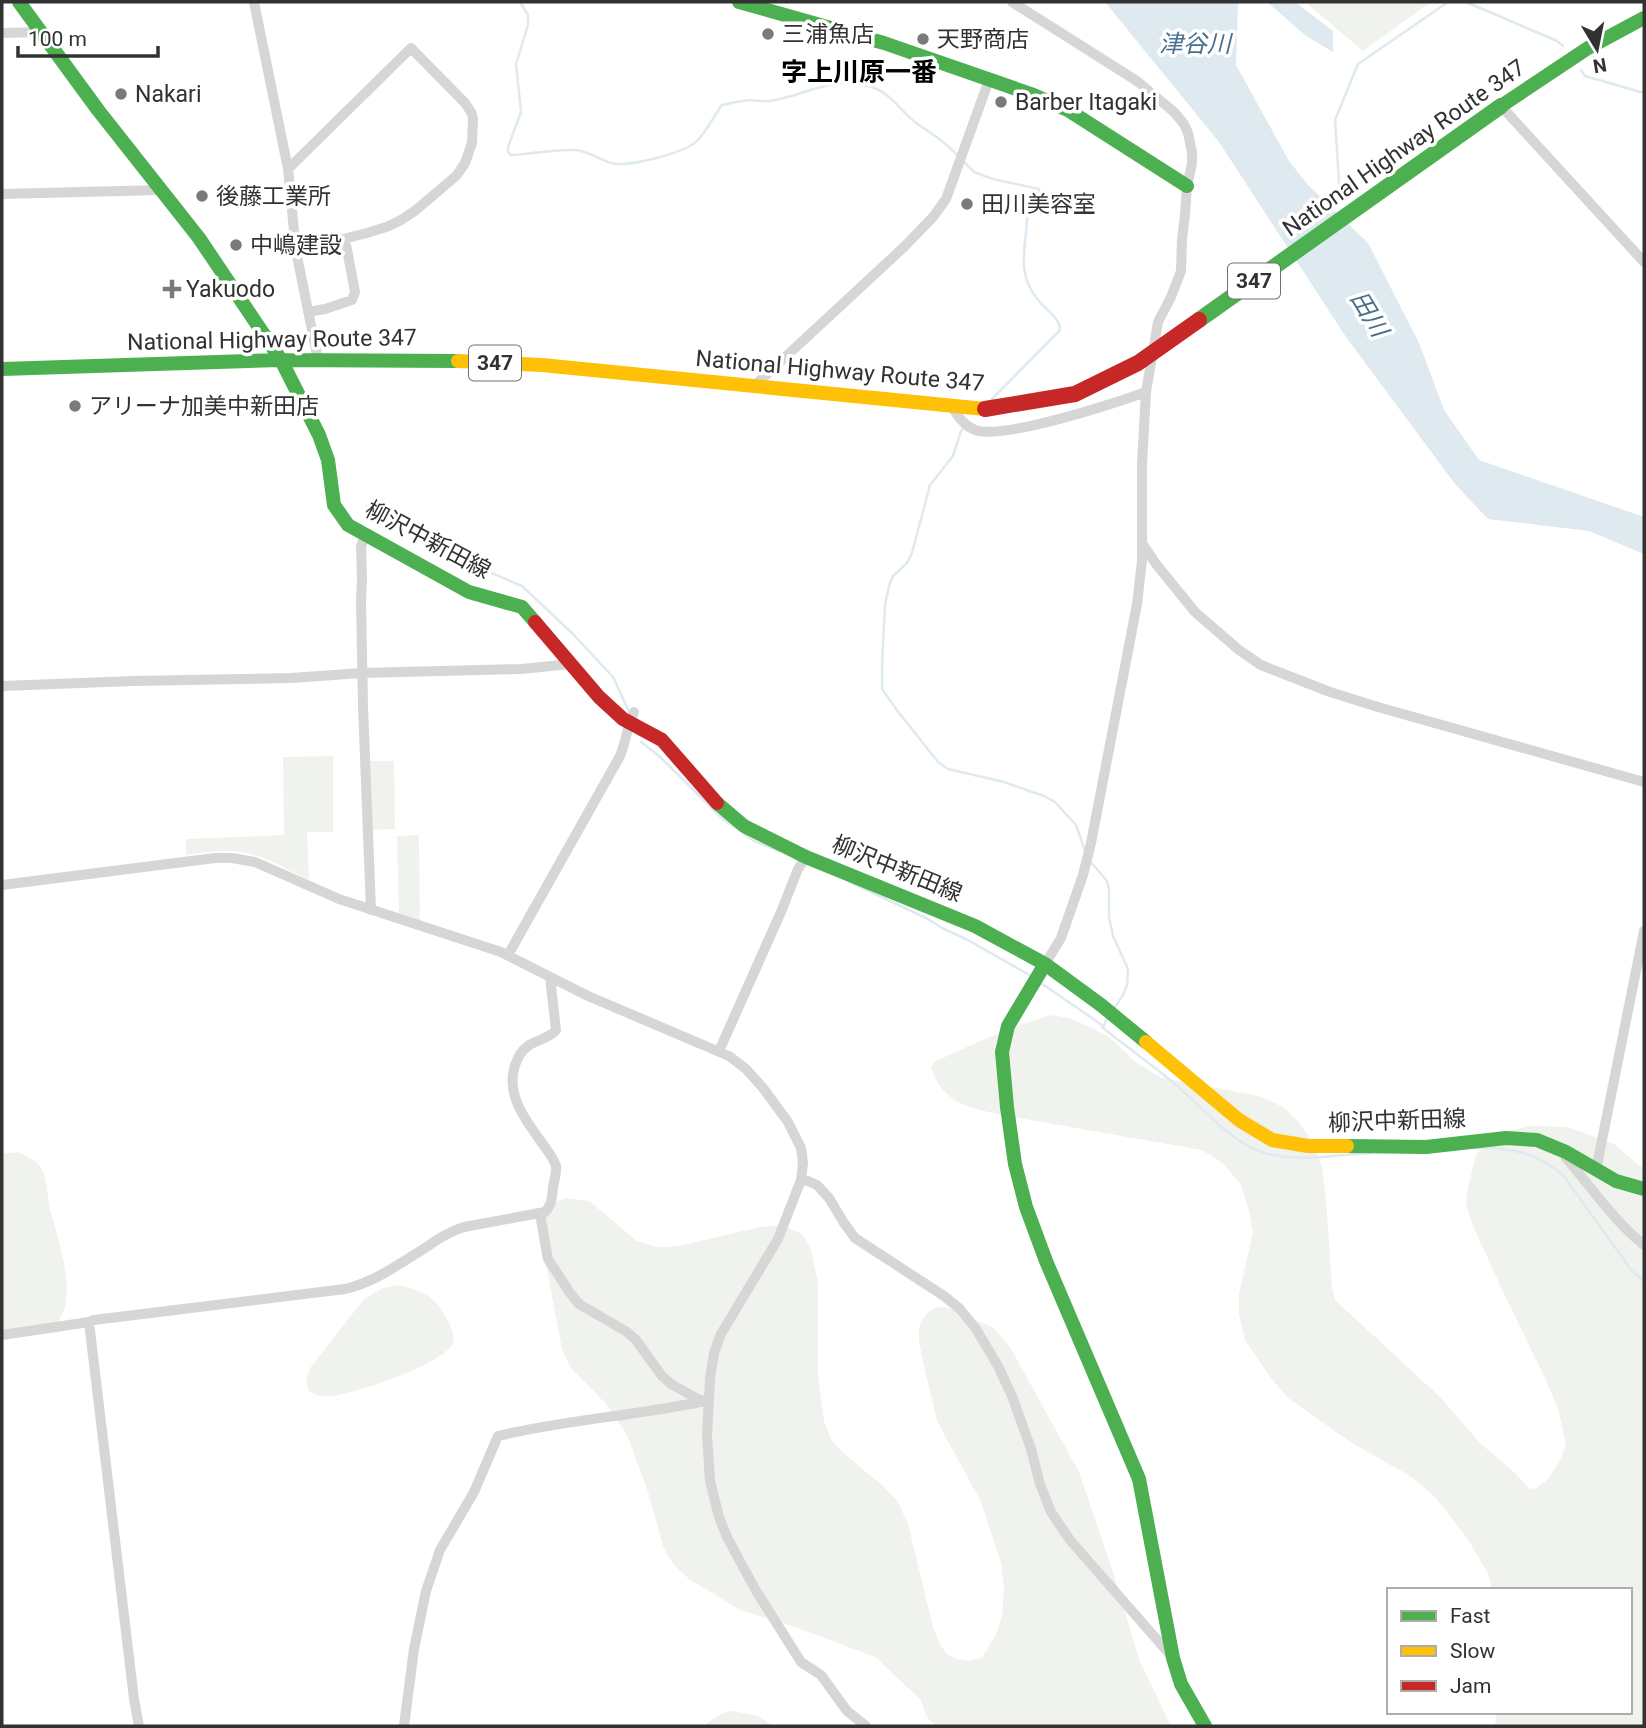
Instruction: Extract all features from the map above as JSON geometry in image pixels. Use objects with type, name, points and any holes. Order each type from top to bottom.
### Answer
[{"type":"main road","name":"柳沢中新田線","points":[[19,2],[98,110],[199,238],[281,360],[319,435],[328,460],[334,505],[348,525],[469,592],[522,607],[599,697],[623,719],[631,717],[663,740],[712,799],[744,826],[806,857],[975,926],[1101,1005],[1239,1121],[1272,1140],[1308,1146],[1426,1147],[1506,1138],[1537,1140],[1566,1152],[1616,1181],[1644,1189]]},
{"type":"main road","points":[[739,2],[884,43],[1068,110],[1187,186]]},
{"type":"main road","name":"National Highway Route 347","points":[[2,369],[281,360],[456,361],[542,365],[753,387],[956,413],[1075,394],[1138,363],[1501,106],[1588,48],[1644,18]]},
{"type":"main road","points":[[1043,968],[1008,1026],[1002,1052],[1016,1164],[1026,1207],[1046,1261],[1139,1479],[1173,1658],[1181,1684],[1205,1726]]},
{"type":"street","points":[[254,2],[288,169],[296,251],[318,360]]},
{"type":"street","points":[[1012,2],[1136,81],[1174,112],[1184,124],[1192,152],[1181,271],[1158,322],[1146,392],[1142,464],[1142,561],[1137,604],[1083,875],[1061,938],[1043,968]]},
{"type":"street","points":[[2,33],[42,32]]},
{"type":"street","points":[[288,169],[411,48],[465,103],[473,118],[472,143],[465,163],[457,174],[416,210],[389,226],[296,251]]},
{"type":"street","points":[[753,387],[904,247],[933,216],[946,199],[989,80]]},
{"type":"street","points":[[1501,106],[1644,262]]},
{"type":"street","points":[[2,194],[161,190]]},
{"type":"street","points":[[308,312],[352,300],[355,292],[345,239]]},
{"type":"street","points":[[956,413],[974,429],[987,431],[1029,425],[1083,412],[1146,392]]},
{"type":"street","points":[[366,534],[361,546],[362,673],[371,910]]},
{"type":"street","points":[[1142,542],[1156,564],[1195,612],[1261,665],[1378,707],[1644,782]]},
{"type":"street","points":[[2,686],[291,678],[362,673],[521,669],[571,664]]},
{"type":"street","points":[[508,955],[620,756],[631,717]]},
{"type":"street","points":[[719,1051],[798,869],[806,857]]},
{"type":"street","points":[[2,886],[215,858],[255,862],[339,899],[508,955],[600,1002],[719,1051],[757,1079],[788,1122],[801,1148],[803,1163],[801,1180],[778,1239],[721,1334],[712,1364],[707,1436],[710,1481],[727,1537],[800,1662],[821,1675],[847,1711],[866,1726]]},
{"type":"street","points":[[1596,1170],[1644,931]]},
{"type":"street","points":[[2,1335],[94,1320],[345,1289],[374,1279],[451,1231],[545,1212],[551,1203],[556,1168],[552,1157],[521,1113],[513,1079],[516,1062],[524,1049],[553,1035],[556,1030],[550,977]]},
{"type":"street","points":[[1566,1152],[1566,1158],[1608,1209],[1627,1231],[1644,1245]]},
{"type":"street","points":[[801,1180],[817,1185],[823,1191],[855,1238],[944,1296],[960,1309],[976,1329],[1012,1396],[1051,1512],[1070,1540],[1173,1658]]},
{"type":"street","points":[[540,1214],[548,1259],[579,1304],[628,1332],[671,1384],[709,1402]]},
{"type":"street","points":[[89,1322],[139,1726]]},
{"type":"street","points":[[404,1726],[414,1649],[430,1578],[440,1550],[474,1492],[498,1436],[531,1428],[709,1402]]},
{"type":"shaded area","points":[[1305,2],[1431,2],[1363,51]]},
{"type":"shaded area","points":[[333,756],[333,832],[307,832],[309,880],[271,861],[247,853],[224,851],[186,855],[186,839],[284,835],[283,757]]},
{"type":"shaded area","points":[[368,761],[394,761],[395,829],[370,830]]},
{"type":"shaded area","points":[[419,835],[420,924],[399,917],[397,836]]},
{"type":"shaded area","points":[[1051,1015],[1070,1018],[1108,1036],[1138,1064],[1162,1078],[1259,1096],[1283,1107],[1299,1122],[1314,1145],[1322,1167],[1335,1300],[1439,1396],[1481,1444],[1529,1488],[1535,1489],[1547,1480],[1560,1461],[1566,1445],[1558,1408],[1473,1226],[1466,1205],[1476,1155],[1496,1135],[1528,1126],[1568,1127],[1614,1144],[1644,1169],[1644,1723],[1640,1726],[1495,1726],[1496,1714],[1632,1714],[1632,1588],[1492,1588],[1488,1574],[1468,1539],[1435,1497],[1410,1476],[1352,1443],[1288,1398],[1245,1340],[1239,1314],[1239,1294],[1253,1232],[1241,1185],[1224,1164],[1202,1150],[978,1109],[950,1097],[936,1080],[931,1068],[934,1062]]},
{"type":"shaded area","points":[[17,1152],[35,1161],[43,1171],[66,1281],[66,1299],[62,1314],[54,1326],[30,1336],[2,1333],[2,1154]]},
{"type":"shaded area","points":[[565,1198],[589,1201],[637,1241],[657,1247],[683,1245],[760,1227],[782,1225],[802,1234],[810,1246],[818,1283],[818,1376],[824,1421],[831,1439],[898,1502],[908,1524],[933,1627],[940,1645],[947,1654],[956,1659],[969,1661],[981,1658],[996,1634],[1002,1616],[1004,1587],[1001,1563],[981,1502],[937,1421],[922,1357],[919,1327],[926,1314],[934,1308],[945,1307],[994,1328],[1010,1347],[1079,1472],[1140,1662],[1171,1726],[935,1726],[926,1716],[921,1700],[875,1657],[740,1610],[689,1579],[674,1565],[664,1549],[648,1492],[622,1427],[606,1404],[571,1368],[562,1349],[538,1223],[551,1205]]},
{"type":"shaded area","points":[[399,1285],[424,1294],[440,1307],[452,1330],[453,1343],[433,1360],[397,1377],[341,1394],[319,1396],[309,1392],[306,1380],[310,1368],[364,1299],[383,1288]]},
{"type":"shaded area","points":[[733,1711],[759,1716],[773,1726],[705,1726],[717,1716]]},
{"type":"water","name":"津谷川","points":[[1105,2],[1238,2],[1236,65],[1289,161],[1309,186],[1368,243],[1419,343],[1444,410],[1479,460],[1644,517],[1644,554],[1589,531],[1488,519],[1455,484],[1346,337],[1219,142]]},
{"type":"water","name":"津谷川","points":[[1267,2],[1295,2],[1333,31],[1333,52],[1306,36]]},
{"type":"waterway","points":[[520,2],[528,15],[528,25],[516,64],[521,112],[508,147],[511,155],[576,150],[616,164],[647,160],[672,154],[692,145],[722,105],[749,100],[770,101],[844,83],[869,86],[884,93],[909,117],[957,155]]},
{"type":"waterway","points":[[1332,210],[1340,198],[1335,120],[1358,64],[1448,2]]},
{"type":"waterway","points":[[1466,2],[1563,46]]},
{"type":"waterway","points":[[1581,70],[1585,76],[1644,93]]},
{"type":"waterway","points":[[962,160],[974,172],[1039,189],[1027,216],[1024,268],[1032,292],[1055,318],[1060,330],[992,399]]},
{"type":"waterway","points":[[965,426],[953,456],[930,485],[912,553],[907,563],[893,576],[889,586],[885,605],[882,689],[938,762],[948,769],[1004,782],[1055,802],[1076,825],[1085,851]]},
{"type":"waterway","points":[[367,506],[461,560],[522,586],[572,633],[613,677],[630,714]]},
{"type":"waterway","points":[[641,742],[659,756],[724,820],[736,828]]},
{"type":"waterway","points":[[744,834],[779,851]]},
{"type":"waterway","points":[[1089,860],[1107,881],[1113,936],[1128,969],[1127,985],[1113,1010]]},
{"type":"waterway","points":[[852,883],[928,919],[1033,977]]},
{"type":"waterway","points":[[1041,983],[1102,1025],[1175,1084],[1219,1125],[1256,1150],[1294,1158],[1370,1153]]},
{"type":"waterway","points":[[1103,1028],[1107,1018]]},
{"type":"waterway","points":[[1475,1148],[1522,1152],[1553,1167],[1563,1175],[1632,1271],[1644,1281]]},
{"type":"traffic: fast","points":[[19,2],[98,110],[199,238],[281,360],[319,435],[328,460],[334,505],[348,525],[469,592],[522,607],[535,622]]},
{"type":"traffic: fast","points":[[739,2],[884,43],[1031,94],[1068,110],[1187,186]]},
{"type":"traffic: fast","points":[[1501,106],[1588,48],[1644,18]]},
{"type":"traffic: fast","points":[[1199,320],[1501,106]]},
{"type":"traffic: fast","points":[[2,369],[281,360],[458,361]]},
{"type":"traffic: fast","points":[[717,803],[744,826],[806,857],[975,926],[1045,964],[1146,1042]]},
{"type":"traffic: fast","points":[[1045,964],[1008,1026],[1002,1052],[1015,1164],[1026,1207],[1046,1261],[1139,1479],[1173,1658],[1181,1684],[1205,1726]]},
{"type":"traffic: fast","points":[[1347,1146],[1426,1147],[1506,1138],[1537,1140],[1566,1152],[1616,1181],[1644,1189]]},
{"type":"traffic: slow","points":[[458,361],[542,365],[985,409]]},
{"type":"traffic: slow","points":[[1146,1042],[1239,1120],[1272,1140],[1308,1146],[1347,1146]]},
{"type":"traffic: jam","points":[[985,409],[1075,394],[1138,363],[1199,320]]},
{"type":"traffic: jam","points":[[535,622],[599,697],[623,719],[662,740],[717,803]]},
{"type":"place","name":"三浦魚店","points":[[768,34]]},
{"type":"place","name":"天野商店","points":[[923,39]]},
{"type":"place","name":"Nakari","points":[[121,94]]},
{"type":"place","name":"Barber Itagaki","points":[[1001,102]]},
{"type":"place","name":"後藤工業所","points":[[202,196]]},
{"type":"place","name":"田川美容室","points":[[967,204]]},
{"type":"place","name":"中嶋建設","points":[[236,245]]},
{"type":"place","name":"Yakuodo","points":[[172,289]]},
{"type":"place","name":"アリーナ加美中新田店","points":[[75,406]]},
{"type":"district","name":"字上川原一番","points":[[859,72]]},
{"type":"water label","name":"田川","points":[[1369,314]]}]
